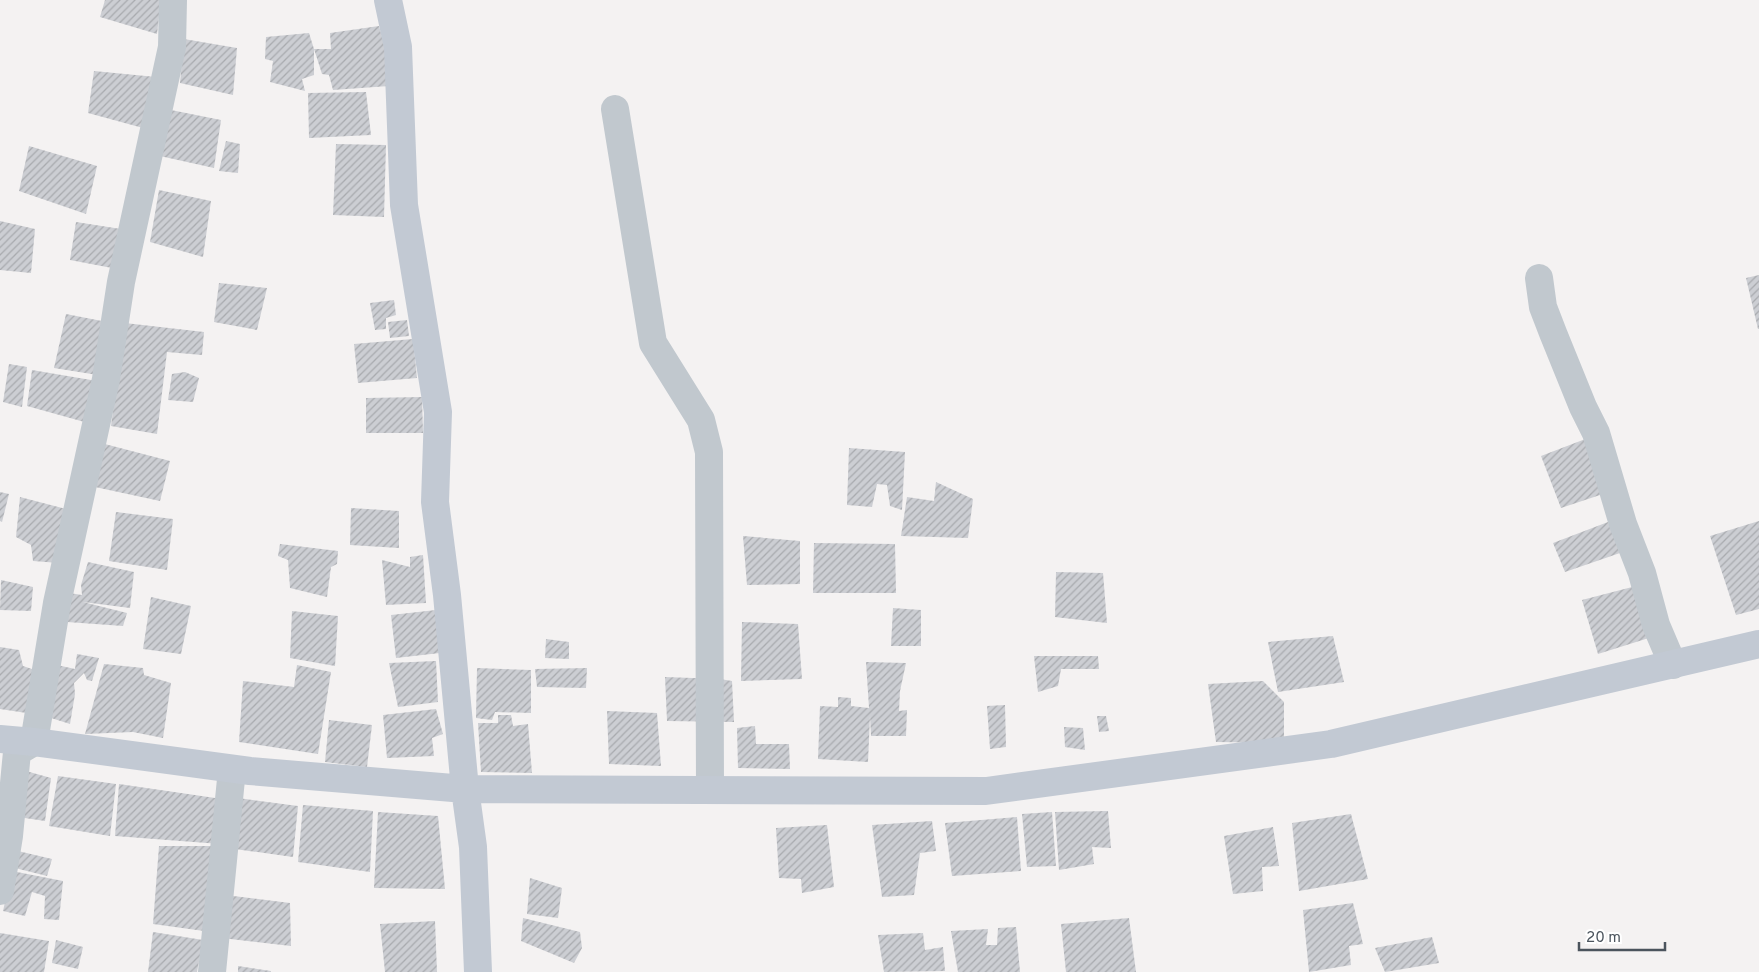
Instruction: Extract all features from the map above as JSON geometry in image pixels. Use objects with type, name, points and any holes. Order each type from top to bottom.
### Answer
[{"type":"street","points":[[34,742],[57,603],[106,379],[121,282],[172,47],[173,0]]},
{"type":"street","points":[[388,0],[398,47],[404,205],[438,412],[435,502],[447,595],[465,789],[473,847],[478,972]]},
{"type":"street","points":[[615,108],[653,342],[701,420],[709,452],[710,790]]},
{"type":"street","points":[[1539,278],[1543,307],[1583,407],[1596,433],[1623,524],[1642,573],[1656,625],[1673,665]]},
{"type":"street","points":[[0,739],[232,769],[465,789],[986,791],[1331,744],[1759,644]]},
{"type":"street","points":[[0,891],[9,836],[17,752],[34,742]]},
{"type":"street","points":[[212,972],[232,769]]},
{"type":"building","points":[[105,0],[161,0],[157,34],[100,17]]},
{"type":"building","points":[[379,26],[388,59],[389,86],[333,90],[329,75],[322,74],[314,49],[331,49],[330,33]]},
{"type":"building","points":[[309,33],[314,49],[314,75],[302,79],[305,91],[270,82],[273,61],[265,59],[266,37]]},
{"type":"building","points":[[184,39],[237,48],[233,95],[180,83]]},
{"type":"building","points":[[94,71],[156,77],[143,128],[88,113]]},
{"type":"building","points":[[366,92],[371,135],[309,138],[308,93]]},
{"type":"building","points":[[166,109],[221,120],[214,168],[160,156]]},
{"type":"building","points":[[226,141],[240,144],[238,173],[219,171]]},
{"type":"building","points":[[336,144],[386,145],[384,217],[333,215]]},
{"type":"building","points":[[29,146],[97,166],[86,214],[19,191]]},
{"type":"building","points":[[159,190],[211,201],[203,257],[150,242]]},
{"type":"building","points":[[0,221],[35,229],[31,273],[0,270]]},
{"type":"building","points":[[76,222],[121,229],[112,268],[70,260]]},
{"type":"building","points":[[1759,275],[1759,329],[1758,329],[1746,278]]},
{"type":"building","points":[[219,283],[267,288],[257,330],[214,322]]},
{"type":"building","points":[[394,300],[396,315],[386,318],[386,329],[375,330],[370,303]]},
{"type":"building","points":[[66,314],[107,322],[104,376],[54,368]]},
{"type":"building","points":[[407,320],[409,336],[390,338],[388,322]]},
{"type":"building","points":[[125,323],[204,332],[202,355],[167,352],[157,434],[111,426]]},
{"type":"building","points":[[413,339],[417,378],[358,383],[354,344]]},
{"type":"building","points":[[9,364],[27,367],[22,407],[3,402]]},
{"type":"building","points":[[32,370],[97,381],[88,423],[27,406]]},
{"type":"building","points":[[185,372],[199,378],[193,402],[168,400],[172,374]]},
{"type":"building","points":[[422,397],[423,433],[366,433],[366,398]]},
{"type":"building","points":[[1588,438],[1606,493],[1561,508],[1541,456]]},
{"type":"building","points":[[101,443],[170,461],[160,501],[95,487]]},
{"type":"building","points":[[849,448],[905,452],[902,510],[890,506],[887,485],[877,484],[872,507],[847,505]]},
{"type":"building","points":[[936,482],[973,499],[968,538],[901,536],[907,497],[934,501]]},
{"type":"building","points":[[0,492],[9,494],[2,522],[0,521]]},
{"type":"building","points":[[20,497],[66,509],[59,563],[33,561],[31,545],[16,537]]},
{"type":"building","points":[[351,508],[399,511],[399,548],[350,545]]},
{"type":"building","points":[[116,512],[173,519],[167,570],[109,561]]},
{"type":"building","points":[[1759,521],[1759,609],[1736,615],[1710,536]]},
{"type":"building","points":[[1608,522],[1620,553],[1565,572],[1553,543]]},
{"type":"building","points":[[743,536],[800,541],[800,584],[747,585]]},
{"type":"building","points":[[814,543],[895,544],[896,593],[813,593]]},
{"type":"building","points":[[280,544],[338,551],[337,564],[331,567],[327,597],[290,588],[288,560],[278,556]]},
{"type":"building","points":[[423,555],[426,603],[386,605],[382,560],[410,567],[410,557]]},
{"type":"building","points":[[88,562],[134,572],[130,608],[83,602],[127,613],[123,626],[67,622],[69,593],[82,595],[81,585]]},
{"type":"building","points":[[1056,572],[1103,573],[1107,623],[1055,617]]},
{"type":"building","points":[[1,580],[33,587],[31,611],[0,610]]},
{"type":"building","points":[[1636,586],[1652,637],[1598,654],[1582,600]]},
{"type":"building","points":[[151,597],[191,606],[181,654],[143,649]]},
{"type":"building","points":[[893,608],[921,610],[921,646],[891,646]]},
{"type":"building","points":[[436,610],[440,653],[396,658],[391,615]]},
{"type":"building","points":[[292,611],[338,616],[335,666],[290,658]]},
{"type":"building","points":[[742,622],[798,624],[802,679],[741,681]]},
{"type":"building","points":[[1333,636],[1344,682],[1278,692],[1268,642]]},
{"type":"building","points":[[546,639],[569,642],[569,659],[545,658]]},
{"type":"building","points":[[0,647],[19,650],[23,666],[41,672],[33,714],[0,709]]},
{"type":"building","points":[[77,654],[99,658],[92,681],[87,680],[84,673],[74,683],[75,694],[70,724],[48,717],[57,665],[75,669]]},
{"type":"building","points":[[1034,656],[1098,656],[1099,669],[1061,669],[1058,686],[1038,692]]},
{"type":"building","points":[[436,661],[438,702],[398,707],[389,663]]},
{"type":"building","points":[[866,662],[906,663],[900,691],[899,711],[907,710],[906,736],[871,736],[870,716],[868,762],[818,759],[820,706],[838,707],[838,697],[851,698],[851,706],[869,708]]},
{"type":"building","points":[[104,664],[143,668],[144,675],[171,683],[163,738],[133,732],[85,734]]},
{"type":"building","points":[[297,665],[331,672],[318,754],[239,742],[243,681],[294,687]]},
{"type":"building","points":[[477,668],[531,670],[531,713],[495,712],[492,720],[476,718]]},
{"type":"building","points":[[587,668],[586,688],[537,687],[535,669]]},
{"type":"building","points":[[665,677],[732,681],[734,722],[667,721]]},
{"type":"building","points":[[1263,681],[1284,702],[1284,743],[1216,742],[1208,684]]},
{"type":"building","points":[[1005,705],[1006,747],[990,749],[987,706]]},
{"type":"building","points":[[436,709],[443,734],[432,738],[434,756],[387,758],[383,715]]},
{"type":"building","points":[[607,711],[657,713],[661,766],[609,764]]},
{"type":"building","points":[[498,715],[511,715],[513,726],[528,724],[532,773],[481,772],[478,723],[498,723]]},
{"type":"building","points":[[1097,716],[1106,716],[1109,731],[1099,732]]},
{"type":"building","points":[[329,720],[372,725],[367,767],[325,762]]},
{"type":"building","points":[[755,726],[756,744],[789,744],[790,769],[738,768],[737,728]]},
{"type":"building","points":[[1064,727],[1083,728],[1085,750],[1065,747]]},
{"type":"building","points":[[26,771],[51,778],[45,821],[18,817]]},
{"type":"building","points":[[58,776],[116,784],[110,836],[49,826]]},
{"type":"building","points":[[119,784],[222,799],[220,844],[115,836]]},
{"type":"building","points":[[238,798],[298,806],[293,857],[235,849]]},
{"type":"building","points":[[303,805],[373,811],[370,872],[298,862]]},
{"type":"building","points":[[1108,811],[1111,848],[1092,847],[1094,864],[1059,870],[1055,812]]},
{"type":"building","points":[[378,812],[438,816],[445,889],[374,888]]},
{"type":"building","points":[[1052,812],[1056,866],[1027,867],[1022,814]]},
{"type":"building","points":[[1351,814],[1368,879],[1299,891],[1292,823]]},
{"type":"building","points":[[1017,817],[1021,871],[952,876],[945,823]]},
{"type":"building","points":[[932,821],[936,851],[920,853],[914,895],[882,897],[872,825]]},
{"type":"building","points":[[827,825],[834,887],[802,893],[801,879],[779,878],[776,828]]},
{"type":"building","points":[[1273,827],[1279,866],[1262,867],[1263,891],[1233,894],[1224,836]]},
{"type":"building","points":[[159,846],[218,846],[204,931],[153,924]]},
{"type":"building","points":[[18,851],[52,859],[47,876],[15,868]]},
{"type":"building","points":[[12,871],[63,881],[59,920],[44,919],[45,896],[32,892],[25,916],[3,911]]},
{"type":"building","points":[[530,878],[562,888],[558,918],[527,914]]},
{"type":"building","points":[[225,895],[290,903],[291,946],[222,938]]},
{"type":"building","points":[[1353,903],[1363,944],[1349,946],[1351,965],[1309,972],[1303,910]]},
{"type":"building","points":[[523,918],[580,932],[582,948],[574,963],[521,941]]},
{"type":"building","points":[[1129,918],[1136,972],[1066,972],[1061,924]]},
{"type":"building","points":[[435,921],[437,972],[385,972],[380,924]]},
{"type":"building","points":[[1016,927],[1020,972],[958,972],[951,931],[988,929],[986,945],[997,945],[998,928]]},
{"type":"building","points":[[153,932],[203,940],[197,972],[148,972]]},
{"type":"building","points":[[0,933],[49,941],[44,972],[0,972]]},
{"type":"building","points":[[923,933],[925,950],[943,947],[945,971],[884,972],[878,935]]},
{"type":"building","points":[[1432,937],[1439,963],[1385,972],[1375,948]]},
{"type":"building","points":[[56,940],[83,947],[78,969],[52,963]]},
{"type":"building","points":[[238,966],[271,971],[271,972],[238,972]]}]
